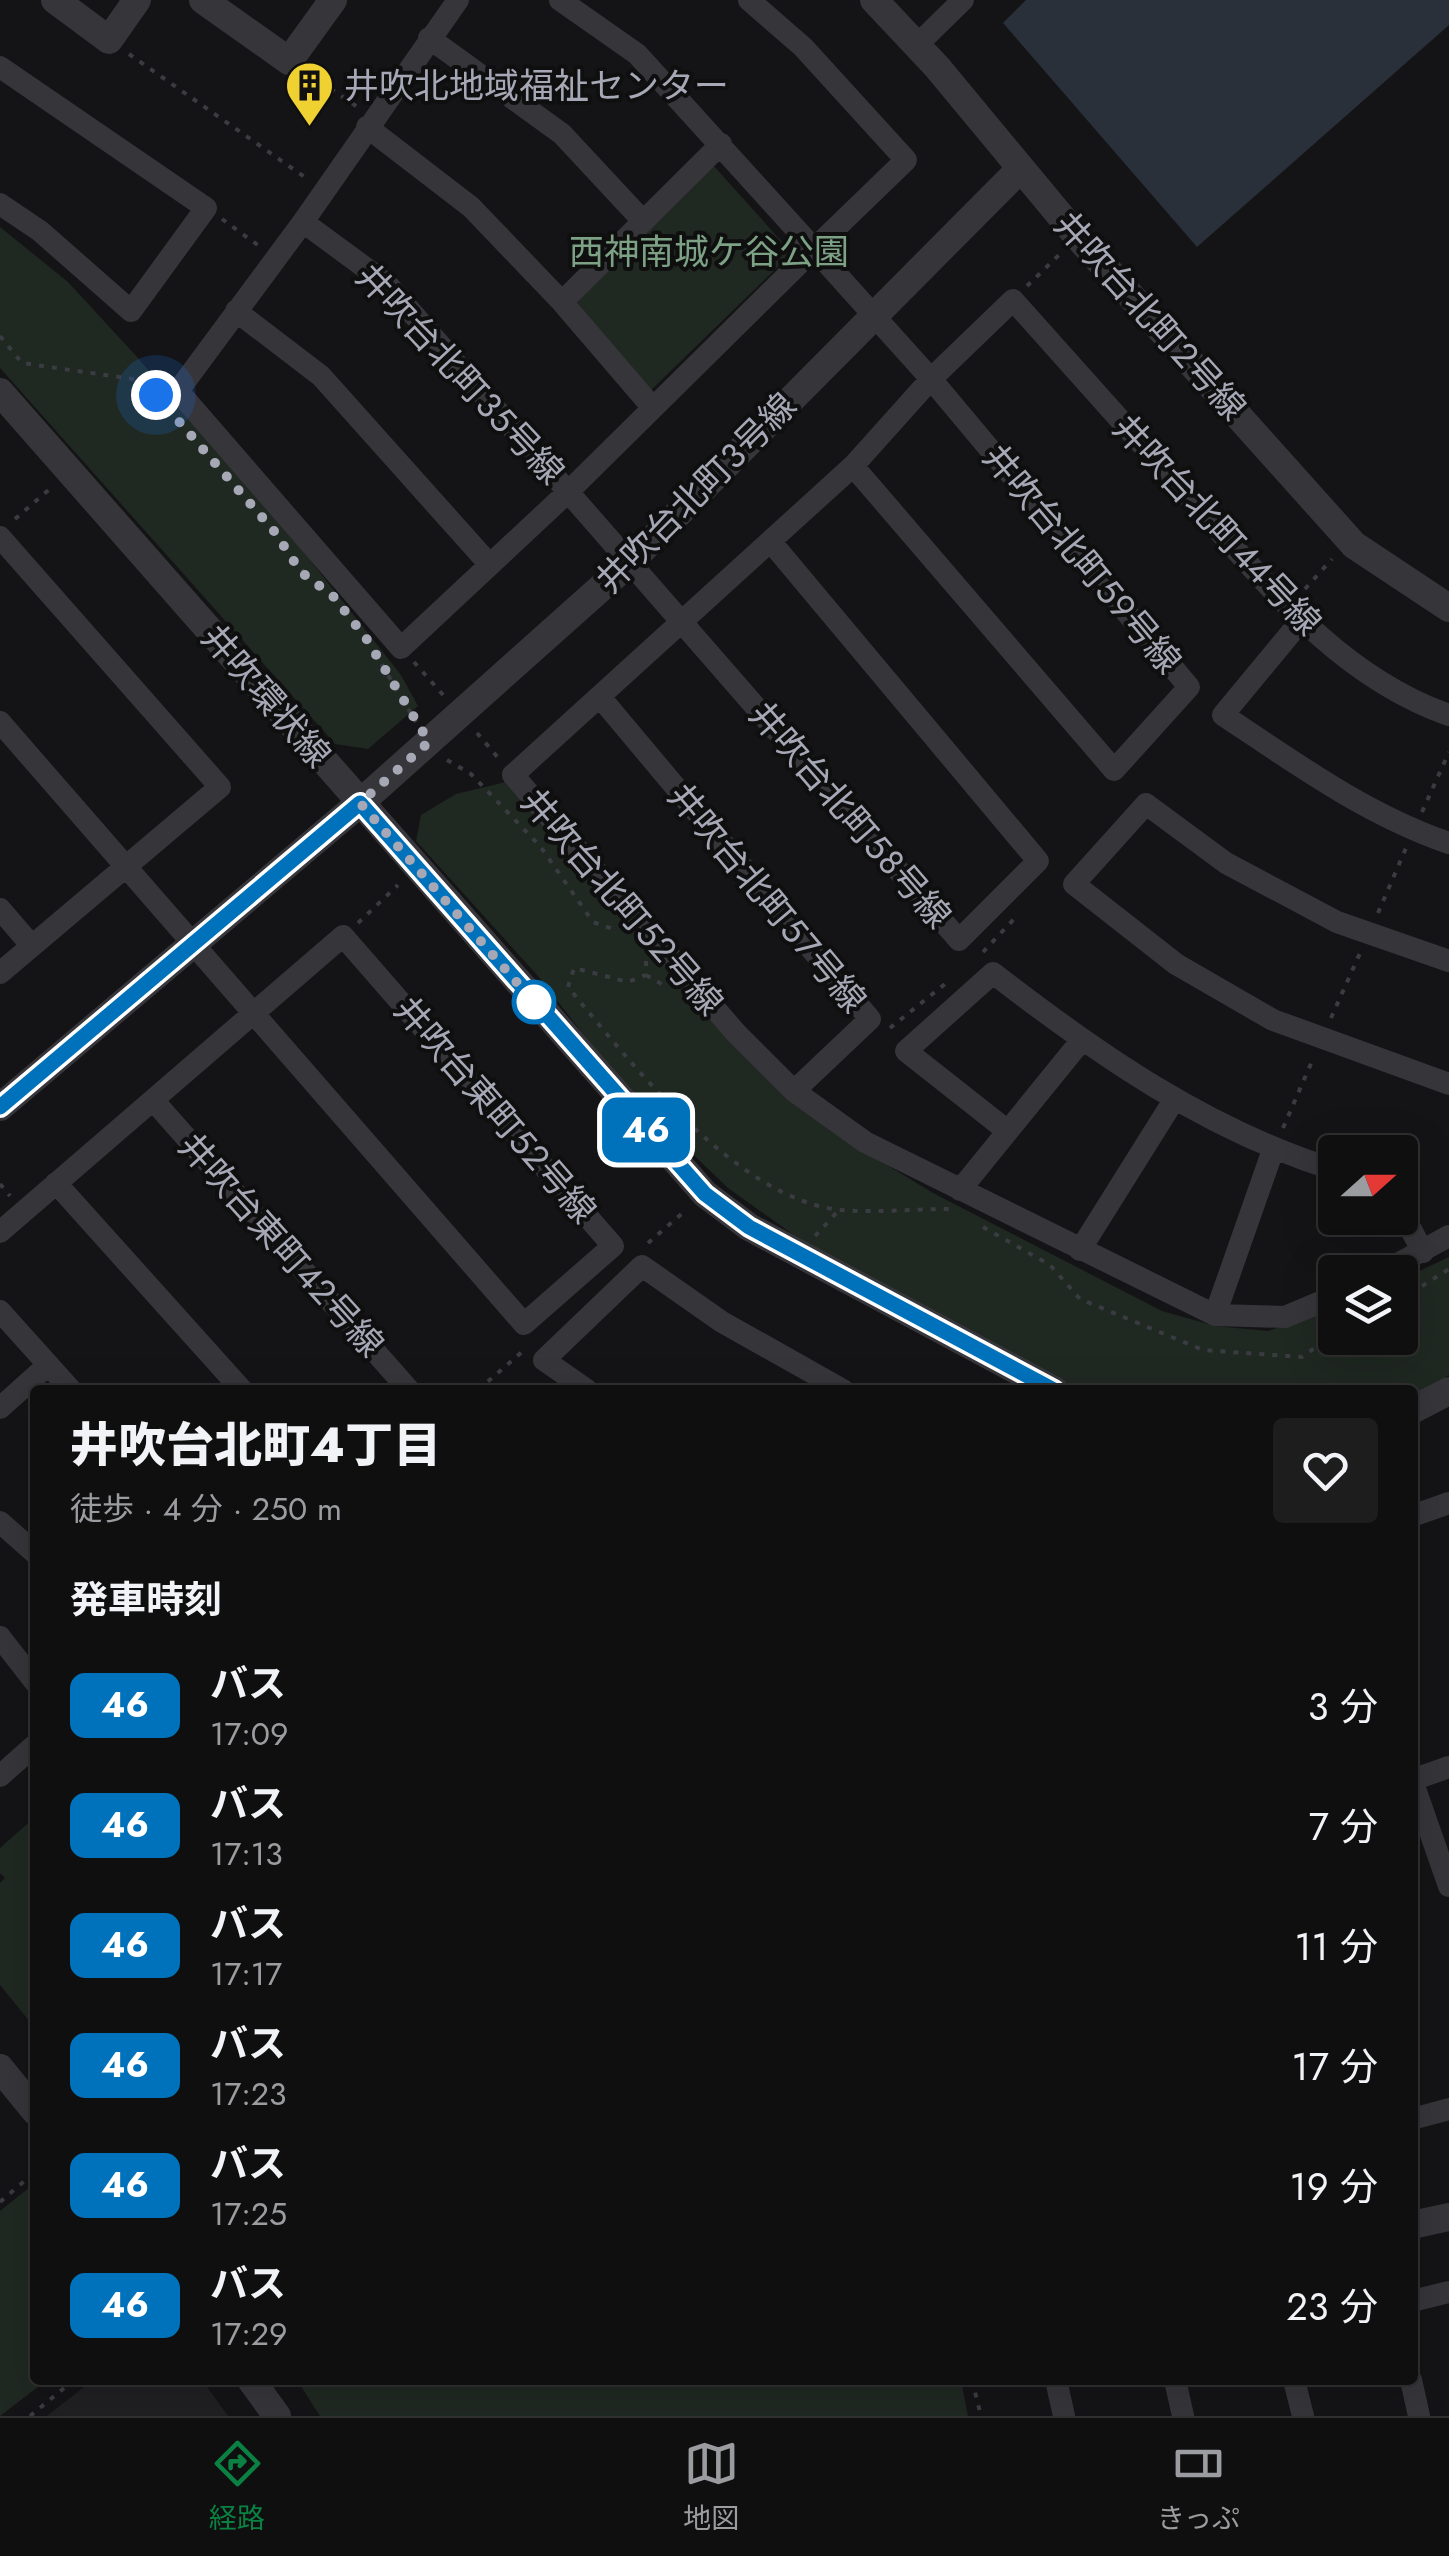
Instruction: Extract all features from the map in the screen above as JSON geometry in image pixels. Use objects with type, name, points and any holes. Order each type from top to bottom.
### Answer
[{"type":"street","points":[[55,0],[109,40],[137,0]]},
{"type":"street","points":[[203,0],[289,61],[333,0]]},
{"type":"street","points":[[401,648],[178,391],[304,222],[458,0]]},
{"type":"street","name":"井吹台北町５９号線","points":[[560,0],[637,54],[721,144],[931,379],[1189,687],[1114,770],[853,466]]},
{"type":"street","points":[[569,491],[906,160],[803,48],[749,0]]},
{"type":"street","name":"井吹台北町２号線","points":[[874,0],[1078,237],[1350,539],[1449,608]]},
{"type":"street","points":[[916,45],[964,0]]},
{"type":"street","points":[[429,38],[562,134],[643,221]]},
{"type":"street","points":[[0,67],[206,208],[131,311],[40,231],[0,204]]},
{"type":"street","points":[[370,122],[471,208],[562,302],[654,408]]},
{"type":"street","points":[[562,302],[721,144]]},
{"type":"street","name":"井吹台北町３号線","points":[[0,1107],[360,803],[631,561],[1020,169]]},
{"type":"street","name":"井吹台北町３５号線","points":[[304,222],[386,283],[631,561]]},
{"type":"street","name":"井吹台北町５２号線","points":[[1013,300],[931,379],[853,466],[513,775],[736,1032],[794,1091],[865,1142],[1215,1315],[1285,1316],[1318,1303]]},
{"type":"street","name":"井吹台北町４４号線","points":[[1013,300],[1294,615],[1366,674],[1421,705],[1449,715]]},
{"type":"street","points":[[236,311],[321,376],[490,565]]},
{"type":"street","name":"井吹環状線","points":[[0,392],[705,1194],[749,1227],[1019,1383]]},
{"type":"street","name":"井吹台北町３５号線","points":[[401,648],[569,491]]},
{"type":"street","points":[[0,973],[220,787],[6,540]]},
{"type":"street","name":"井吹台北町５８号線","points":[[631,561],[959,940],[1038,861],[771,542]]},
{"type":"street","points":[[1294,615],[1223,715],[1304,770],[1414,831],[1449,843]]},
{"type":"street","name":"井吹台北町５７号線","points":[[600,698],[870,1018],[794,1091]]},
{"type":"street","name":"井吹台東町５２号線","points":[[0,722],[524,1324],[613,1246],[343,936]]},
{"type":"street","points":[[1449,961],[1336,922],[1226,863],[1146,804],[1074,884],[1176,964],[1273,1020],[1449,1084]]},
{"type":"street","points":[[0,910],[31,945]]},
{"type":"street","points":[[0,1232],[343,936]]},
{"type":"street","points":[[1005,1129],[906,1050],[994,973],[1081,1041],[1174,1100],[1273,1150],[1318,1165]]},
{"type":"street","points":[[960,1190],[1005,1129],[1081,1041]]},
{"type":"street","name":"井吹台東町４２号線","points":[[152,1100],[405,1385]]},
{"type":"street","points":[[1080,1250],[1174,1100]]},
{"type":"street","points":[[1215,1315],[1273,1150]]},
{"type":"street","points":[[56,1184],[237,1385]]},
{"type":"street","points":[[1414,1235],[1423,1252]]},
{"type":"street","points":[[1417,1255],[1449,1236]]},
{"type":"street","points":[[581,1385],[544,1360],[642,1266],[722,1322],[834,1385]]},
{"type":"street","points":[[0,1311],[66,1385]]},
{"type":"street","points":[[0,1408],[48,1365]]},
{"type":"street","points":[[1418,1407],[1449,1392]]},
{"type":"street","points":[[1418,1514],[1449,1504]]},
{"type":"street","points":[[0,1522],[30,1549]]},
{"type":"street","points":[[0,1637],[30,1676]]},
{"type":"street","points":[[0,1776],[30,1750]]},
{"type":"street","points":[[1418,1778],[1449,1766]]},
{"type":"street","points":[[1418,1795],[1449,1886]]},
{"type":"street","points":[[0,2068],[30,2104]]},
{"type":"street","points":[[1418,2117],[1449,2109]]},
{"type":"street","points":[[1418,2221],[1449,2218]]},
{"type":"street","points":[[1418,2300],[1449,2292]]},
{"type":"street","points":[[255,2385],[276,2416]]},
{"type":"street","points":[[1057,2385],[1064,2416]]},
{"type":"street","points":[[1176,2385],[1183,2416]]},
{"type":"street","points":[[1295,2385],[1302,2416]]},
{"type":"street","points":[[1412,2385],[1419,2416]]},
{"type":"path","points":[[109,40],[324,191]]},
{"type":"path","points":[[289,61],[370,122]]},
{"type":"path","points":[[206,208],[276,258]]},
{"type":"path","points":[[1013,300],[1078,237]]},
{"type":"path","points":[[0,336],[22,363],[140,380],[162,400]]},
{"type":"path","points":[[6,540],[70,472]]},
{"type":"path","points":[[1294,615],[1350,539]]},
{"type":"path","points":[[292,558],[301,572],[322,588]]},
{"type":"path","points":[[366,638],[429,742]]},
{"type":"path","points":[[401,648],[513,775]]},
{"type":"path","points":[[1273,1150],[1449,752]]},
{"type":"path","points":[[343,936],[416,868]]},
{"type":"path","points":[[798,1254],[839,1210]]},
{"type":"path","points":[[1418,1289],[1449,1269]]},
{"type":"path","points":[[0,2202],[30,2176]]},
{"type":"path","points":[[30,2416],[68,2385]]},
{"type":"path","points":[[973,2385],[981,2416]]},
{"type":"shaded area","points":[[1026,0],[1449,0],[1449,25],[1197,247],[1003,23]]},
{"type":"shaded area","points":[[87,2385],[206,2385],[228,2416],[47,2416]]},
{"type":"green space","name":"西神南城ケ谷公園","points":[[712,164],[792,253],[645,396],[577,302]]},
{"type":"green space","points":[[0,227],[68,282],[138,358],[303,551],[401,675],[418,706],[368,749],[335,744],[0,368]]},
{"type":"green space","points":[[506,782],[681,984],[836,1134],[933,1193],[1162,1311],[1215,1326],[1268,1331],[1318,1315],[1318,1355],[1418,1355],[1418,1272],[1449,1257],[1449,1375],[1418,1396],[1418,1385],[1064,1385],[924,1313],[798,1238],[728,1188],[631,1095],[537,975],[416,841],[421,815],[456,794]]},
{"type":"green space","points":[[30,1821],[30,2022],[0,1985],[0,1883],[5,1878],[0,1873],[0,1848]]},
{"type":"green space","points":[[30,2187],[30,2385],[40,2385],[0,2416],[0,2211]]},
{"type":"green space","points":[[300,2385],[962,2385],[968,2416],[320,2416]]},
{"type":"bus line","name":"46","points":[[0,1107],[360,803],[705,1194],[749,1227],[1043,1385]]},
{"type":"place","name":"井吹北地域福祉センター","points":[[309,128]]},
{"type":"route","points":[[156,395],[274,531],[301,572],[333,596],[366,638],[429,742],[360,803],[534,1002]]}]
